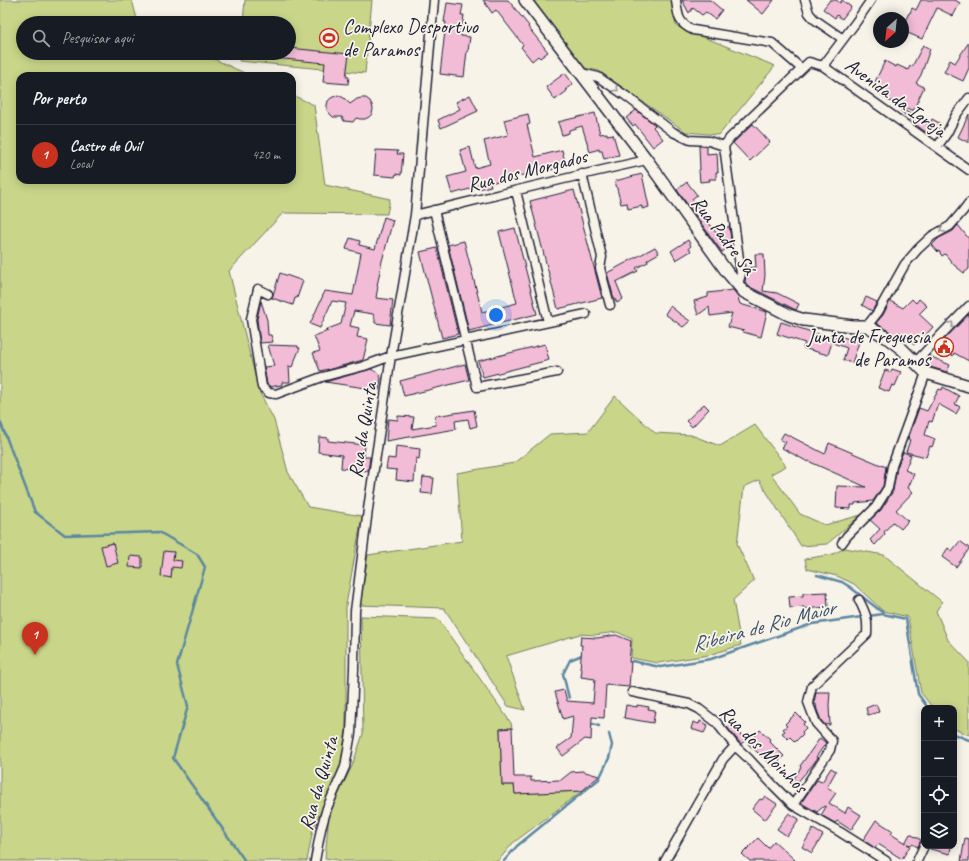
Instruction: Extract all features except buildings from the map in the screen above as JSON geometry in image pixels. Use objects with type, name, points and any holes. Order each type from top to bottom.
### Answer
[{"type":"street","name":"Rua da Quinta","points":[[316,861],[321,829],[327,808],[345,767],[351,733],[355,611],[369,502],[391,356],[415,215],[434,0]]},
{"type":"street","name":"Rua Padre Sá","points":[[525,0],[647,160],[744,292],[789,315],[804,320],[853,326],[867,326]]},
{"type":"street","points":[[676,0],[678,17],[685,27],[693,30],[772,43],[802,69]]},
{"type":"street","points":[[805,0],[809,13],[814,19],[843,39]]},
{"type":"street","points":[[738,284],[741,274],[724,146],[730,138],[809,62],[823,66],[871,0]]},
{"type":"street","name":"Avenida da Igreja","points":[[823,66],[969,170]]},
{"type":"street","points":[[581,73],[598,76],[673,132],[690,140],[709,141],[724,146]]},
{"type":"street","points":[[937,147],[947,133],[956,115],[969,98]]},
{"type":"street","name":"Rua dos Morgados","points":[[415,215],[582,174],[647,160]]},
{"type":"street","points":[[582,174],[602,257],[600,268],[610,305]]},
{"type":"street","points":[[516,191],[548,322]]},
{"type":"street","points":[[969,203],[950,226],[932,236],[905,264],[878,312],[867,326],[902,349],[926,373],[969,386]]},
{"type":"street","points":[[434,210],[477,388],[557,372]]},
{"type":"street","points":[[268,294],[258,289],[251,319],[262,387],[269,393],[276,394],[322,377],[364,366],[391,356],[586,314]]},
{"type":"street","points":[[915,363],[969,306]]},
{"type":"street","points":[[842,543],[876,507],[888,488],[892,466],[926,373]]},
{"type":"street","points":[[793,805],[830,750],[832,741],[816,723],[808,702],[812,686],[867,634],[867,621],[859,600]]},
{"type":"street","name":"Rua dos Moinhos","points":[[632,692],[689,704],[699,709],[716,722],[735,746],[793,805],[886,861]]},
{"type":"street","points":[[665,861],[723,760],[735,746]]},
{"type":"street","points":[[917,861],[923,849]]},
{"type":"green space","points":[[0,0],[132,0],[136,16],[16,16],[16,60],[216,60],[242,72],[16,72],[16,184],[296,184],[296,97],[314,105],[325,185],[390,199],[387,214],[283,213],[229,271],[259,391],[274,420],[288,472],[308,507],[362,516],[346,605],[346,730],[340,768],[313,829],[307,861],[0,861]]},
{"type":"green space","name":"Complexo Desportivo de Paramos","points":[[245,0],[372,0],[365,73],[239,61],[296,60],[296,16],[244,16]]},
{"type":"green space","points":[[533,0],[671,0],[676,26],[775,66],[719,135],[686,132],[599,71],[585,68]]},
{"type":"green space","points":[[615,396],[655,433],[691,435],[720,446],[755,425],[786,466],[771,474],[800,514],[825,525],[861,515],[827,544],[801,546],[759,480],[744,487],[737,544],[754,581],[733,600],[741,645],[709,655],[658,663],[631,658],[632,639],[617,632],[594,635],[580,634],[506,656],[525,710],[508,706],[444,608],[360,605],[368,555],[462,541],[457,473],[514,463],[550,434],[588,432]]},
{"type":"green space","points":[[845,548],[884,555],[942,602],[936,611],[948,640],[969,662],[969,735],[957,730],[957,705],[931,705],[921,693],[908,617],[883,611],[854,584],[837,576],[807,569],[805,559],[833,554]]},
{"type":"green space","points":[[361,616],[438,619],[511,723],[512,728],[500,729],[502,785],[514,785],[515,794],[582,791],[513,843],[498,861],[341,861],[325,858],[329,814],[352,766],[363,734]]},
{"type":"waterway","name":"Ribeira de Rio Maior","points":[[0,421],[35,512],[65,535],[159,532],[197,554],[205,567],[177,665],[188,706],[173,758],[245,861]]},
{"type":"waterway","points":[[817,575],[842,582],[883,613]]},
{"type":"waterway","name":"Ribeira de Rio Maior","points":[[632,661],[660,667],[711,659],[812,624],[883,614],[906,619],[918,694],[926,705]]},
{"type":"waterway","points":[[569,698],[563,674],[570,660],[582,655]]},
{"type":"waterway","points":[[593,724],[599,726]]},
{"type":"waterway","name":"Ribeira de Rio Maior","points":[[504,861],[517,846],[599,779],[609,758],[612,745],[609,734]]},
{"type":"waterway","name":"Ribeira de Rio Maior","points":[[957,735],[969,740]]},
{"type":"place","name":"Complexo Desportivo de Paramos","points":[[329,38]]},
{"type":"place","name":"Junta de Freguesia de Paramos","points":[[944,347]]},
{"type":"place","name":"Castro de Ovil","points":[[35,655]]}]
